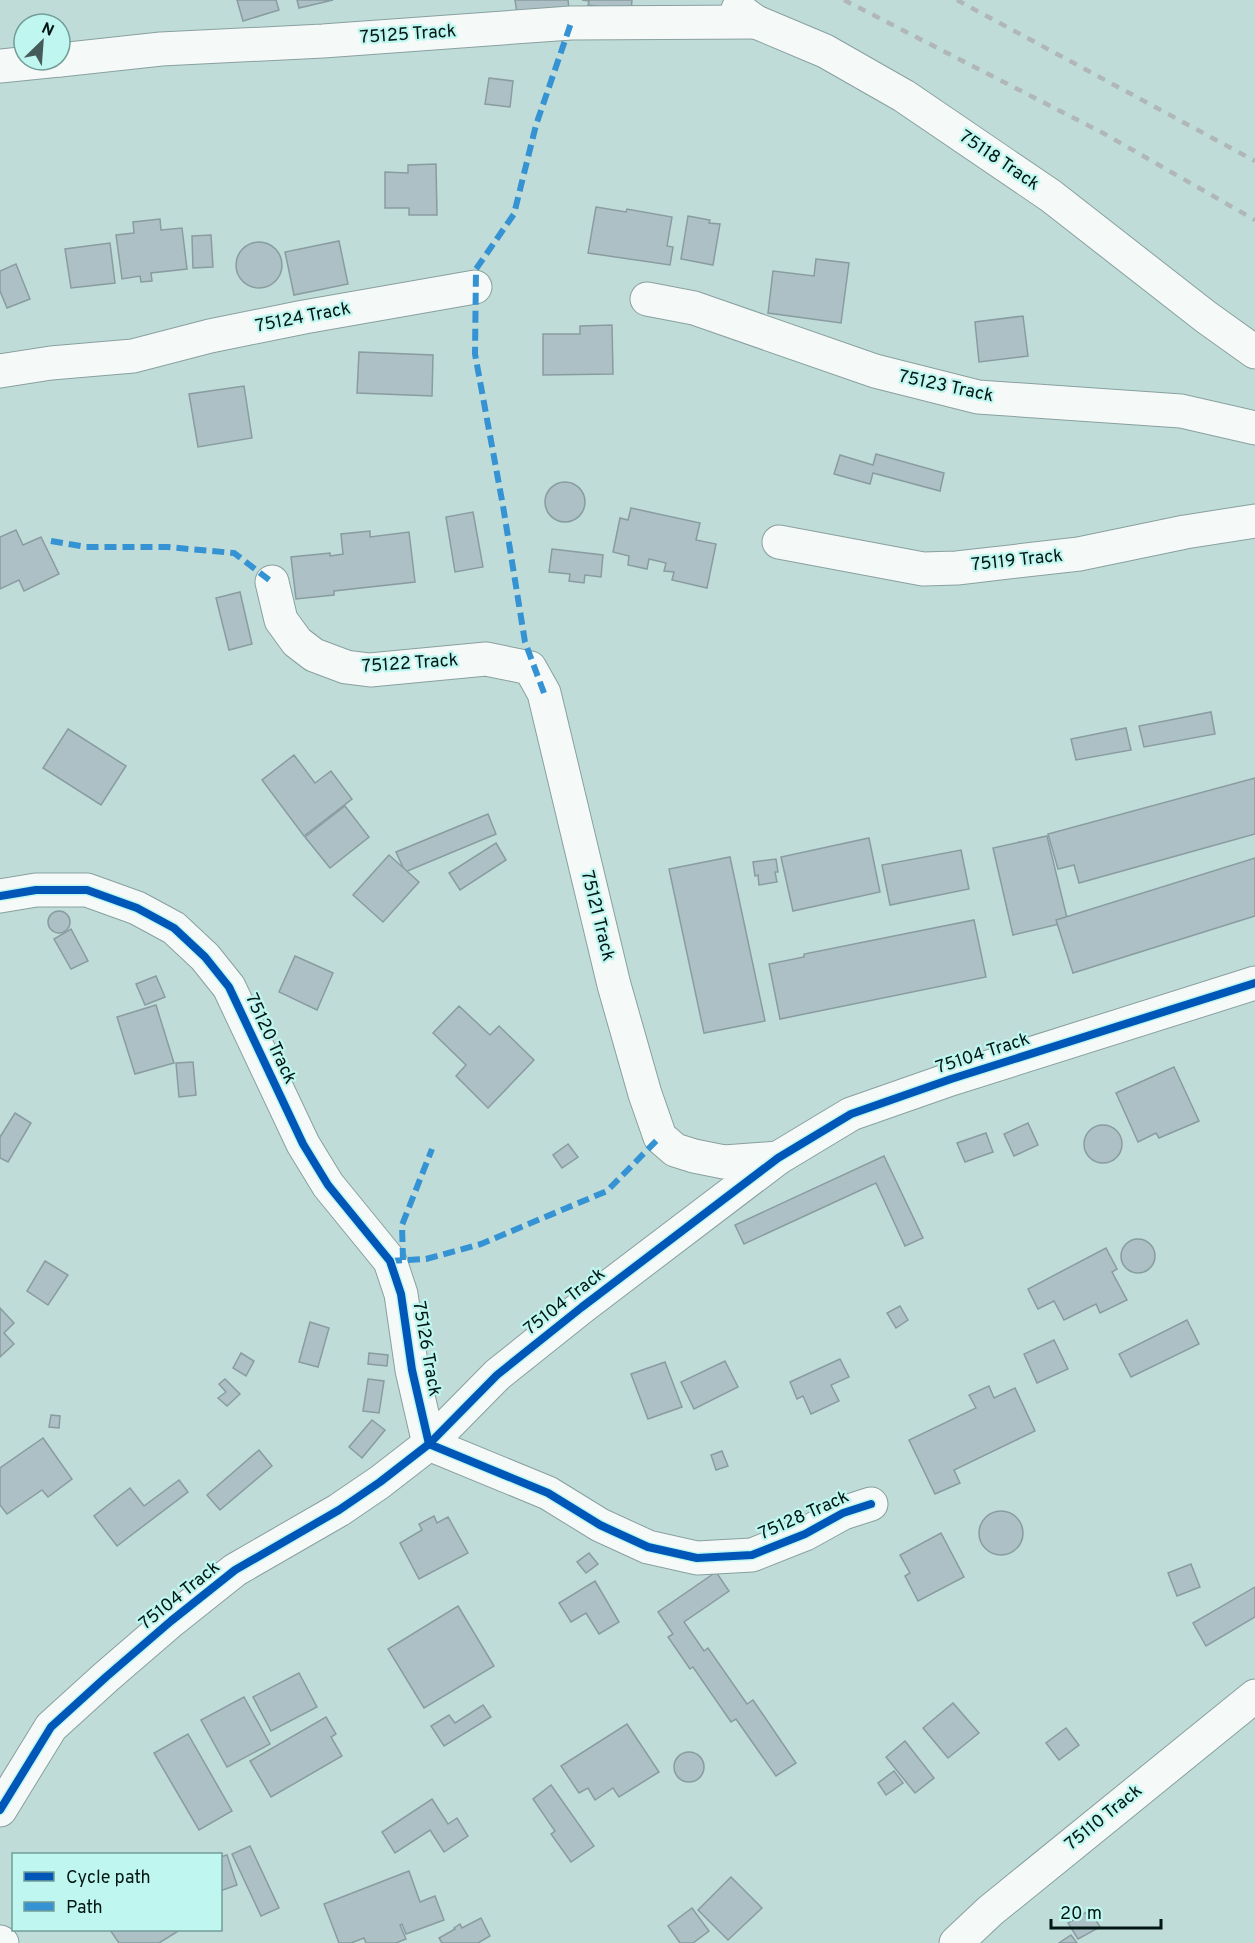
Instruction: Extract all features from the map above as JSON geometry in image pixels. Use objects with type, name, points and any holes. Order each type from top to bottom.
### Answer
[{"type":"street","name":"75118 Track","points":[[725,0],[756,22],[825,51],[904,96],[1051,196],[1206,317],[1255,352]]},
{"type":"street","name":"75125 Track","points":[[72,59],[161,49],[323,41],[571,23],[756,22]]},
{"type":"street","name":"75124 Track","points":[[0,372],[51,363],[133,356],[210,336],[304,317],[476,287]]},
{"type":"street","name":"75123 Track","points":[[646,299],[694,308],[875,371],[978,397],[1181,411],[1255,428]]},
{"type":"street","name":"75119 Track","points":[[779,542],[912,567],[957,568],[1079,554],[1185,532],[1255,521]]},
{"type":"street","name":"75122 Track","points":[[272,582],[281,620],[297,642],[314,655],[346,667],[370,670],[486,659],[530,668],[544,693]]},
{"type":"street","name":"75121 Track","points":[[544,693],[614,985],[645,1094],[660,1137],[675,1150],[724,1162],[778,1158]]},
{"type":"street","name":"75120 Track","points":[[0,896],[36,890],[87,890],[138,908],[174,928],[205,957],[229,987],[303,1144],[328,1185],[390,1261]]},
{"type":"street","name":"75104 Track","points":[[0,1810],[51,1728],[114,1670],[235,1570],[339,1510],[380,1482],[429,1444],[497,1375],[582,1307],[778,1158],[851,1114],[951,1079],[1255,983]]},
{"type":"street","name":"75126 Track","points":[[390,1261],[402,1294],[412,1370],[429,1444]]},
{"type":"street","name":"75128 Track","points":[[429,1444],[548,1493],[600,1525],[648,1547],[697,1558],[752,1555],[806,1534],[843,1513],[871,1504]]},
{"type":"street","name":"75110 Track","points":[[956,1943],[999,1904],[1255,1696]]},
{"type":"building","points":[[237,0],[276,0],[279,10],[243,21]]},
{"type":"building","points":[[297,0],[333,0],[299,8]]},
{"type":"building","points":[[515,0],[568,0],[569,9],[517,13]]},
{"type":"building","points":[[582,0],[632,0],[631,11],[588,5],[589,1]]},
{"type":"building","points":[[489,78],[513,81],[510,107],[485,104]]},
{"type":"building","points":[[436,164],[437,215],[409,215],[409,208],[385,208],[385,172],[408,173],[408,165]]},
{"type":"building","points":[[596,207],[626,212],[627,209],[672,217],[667,246],[673,247],[670,265],[588,253]]},
{"type":"building","points":[[688,216],[720,224],[713,265],[681,259]]},
{"type":"building","points":[[160,219],[161,230],[182,228],[187,269],[151,273],[152,281],[141,282],[140,276],[122,279],[116,235],[134,233],[133,222]]},
{"type":"building","points":[[211,235],[213,267],[193,268],[192,236]]},
{"type":"building","points":[[339,241],[348,284],[294,295],[285,252]]},
{"type":"building","points":[[259,242],[275,249],[282,265],[275,281],[259,288],[243,281],[236,265],[243,249]]},
{"type":"building","points":[[110,243],[115,283],[71,288],[65,249]]},
{"type":"building","points":[[816,259],[849,263],[841,323],[768,313],[773,271],[814,276]]},
{"type":"building","points":[[16,264],[30,299],[7,308],[0,291],[0,271]]},
{"type":"building","points":[[1023,316],[1028,356],[979,362],[975,322]]},
{"type":"building","points":[[612,325],[613,374],[543,375],[543,334],[580,334],[580,326]]},
{"type":"building","points":[[359,352],[433,355],[432,396],[357,393]]},
{"type":"building","points":[[244,386],[252,438],[198,447],[189,394]]},
{"type":"building","points":[[876,454],[944,473],[940,491],[873,473],[870,484],[834,474],[840,455],[873,465]]},
{"type":"building","points":[[565,482],[579,488],[585,502],[579,516],[565,522],[551,516],[545,502],[551,488]]},
{"type":"building","points":[[631,508],[700,523],[696,540],[716,544],[707,588],[672,580],[674,572],[664,571],[666,563],[649,559],[647,569],[628,565],[629,556],[613,552],[620,518],[628,520]]},
{"type":"building","points":[[473,512],[483,567],[455,572],[446,517]]},
{"type":"building","points":[[16,530],[23,545],[41,537],[59,574],[24,591],[19,580],[0,589],[0,537]]},
{"type":"building","points":[[370,531],[370,537],[409,532],[415,582],[334,591],[334,595],[296,599],[291,557],[343,554],[341,534]]},
{"type":"building","points":[[552,549],[603,555],[601,577],[585,575],[584,583],[569,581],[570,574],[549,572]]},
{"type":"building","points":[[240,592],[252,644],[229,650],[216,598]]},
{"type":"building","points":[[1211,712],[1215,734],[1144,747],[1139,726]]},
{"type":"building","points":[[1126,728],[1131,750],[1076,760],[1071,739]]},
{"type":"building","points":[[68,729],[126,766],[101,805],[43,768]]},
{"type":"building","points":[[294,755],[315,783],[331,771],[352,799],[304,836],[262,780]]},
{"type":"building","points":[[1255,778],[1255,834],[1079,883],[1074,865],[1058,869],[1048,834]]},
{"type":"building","points":[[345,806],[369,837],[330,868],[305,837]]},
{"type":"building","points":[[488,814],[496,834],[405,872],[396,852]]},
{"type":"building","points":[[1047,836],[1068,922],[1013,935],[993,848]]},
{"type":"building","points":[[869,838],[880,892],[793,911],[781,857]]},
{"type":"building","points":[[496,843],[506,860],[460,890],[449,873]]},
{"type":"building","points":[[961,850],[969,889],[890,905],[882,865]]},
{"type":"building","points":[[389,855],[419,882],[383,922],[353,895]]},
{"type":"building","points":[[730,857],[765,1021],[704,1033],[669,869]]},
{"type":"building","points":[[1255,858],[1255,916],[1073,973],[1056,920]]},
{"type":"building","points":[[776,859],[777,882],[759,885],[753,862]]},
{"type":"building","points":[[59,911],[67,914],[70,922],[67,930],[59,933],[51,930],[48,922],[51,914]]},
{"type":"building","points":[[974,920],[986,977],[780,1019],[769,964],[804,957],[804,954]]},
{"type":"building","points":[[71,929],[88,961],[71,969],[54,939]]},
{"type":"building","points":[[295,956],[333,973],[317,1010],[279,992]]},
{"type":"building","points":[[156,976],[165,997],[145,1005],[136,984]]},
{"type":"building","points":[[156,1005],[174,1063],[135,1074],[117,1017]]},
{"type":"building","points":[[459,1006],[490,1035],[499,1026],[534,1060],[488,1108],[456,1076],[466,1065],[433,1033]]},
{"type":"building","points":[[193,1062],[196,1095],[179,1097],[176,1063]]},
{"type":"building","points":[[1174,1067],[1199,1121],[1159,1138],[1156,1133],[1138,1142],[1116,1093]]},
{"type":"building","points":[[15,1113],[31,1123],[8,1162],[0,1158],[0,1137]]},
{"type":"building","points":[[1028,1123],[1038,1145],[1014,1156],[1004,1134]]},
{"type":"building","points":[[1103,1125],[1116,1131],[1122,1144],[1116,1157],[1103,1163],[1090,1157],[1084,1144],[1090,1131]]},
{"type":"building","points":[[986,1133],[993,1152],[965,1162],[957,1143]]},
{"type":"building","points":[[568,1144],[578,1157],[562,1168],[553,1155]]},
{"type":"building","points":[[884,1156],[923,1238],[905,1246],[876,1183],[744,1244],[735,1225]]},
{"type":"building","points":[[1138,1239],[1150,1244],[1155,1256],[1150,1268],[1138,1273],[1126,1268],[1121,1256],[1126,1244]]},
{"type":"building","points":[[1106,1248],[1117,1269],[1112,1272],[1127,1300],[1100,1313],[1096,1304],[1064,1320],[1054,1301],[1038,1309],[1028,1289]]},
{"type":"building","points":[[45,1261],[68,1275],[48,1305],[27,1291]]},
{"type":"building","points":[[900,1306],[908,1320],[896,1328],[887,1313]]},
{"type":"building","points":[[0,1308],[14,1323],[4,1333],[14,1344],[0,1357]]},
{"type":"building","points":[[1187,1320],[1199,1344],[1131,1377],[1119,1354]]},
{"type":"building","points":[[310,1322],[329,1328],[318,1367],[299,1362]]},
{"type":"building","points":[[1054,1340],[1068,1369],[1037,1383],[1024,1354]]},
{"type":"building","points":[[241,1353],[254,1361],[246,1376],[233,1368]]},
{"type":"building","points":[[369,1353],[388,1355],[387,1366],[368,1364]]},
{"type":"building","points":[[840,1359],[849,1377],[831,1385],[839,1401],[811,1414],[803,1396],[797,1399],[790,1382]]},
{"type":"building","points":[[725,1361],[738,1387],[694,1409],[681,1382]]},
{"type":"building","points":[[665,1362],[682,1407],[648,1419],[631,1374]]},
{"type":"building","points":[[225,1379],[240,1394],[227,1406],[218,1398],[226,1392],[219,1384]]},
{"type":"building","points":[[368,1379],[384,1381],[379,1413],[363,1411]]},
{"type":"building","points":[[989,1386],[994,1398],[1015,1388],[1035,1431],[954,1470],[960,1483],[935,1494],[909,1440],[976,1408],[969,1395]]},
{"type":"building","points":[[51,1415],[60,1416],[59,1428],[49,1427]]},
{"type":"building","points":[[372,1420],[385,1430],[362,1458],[349,1447]]},
{"type":"building","points":[[43,1438],[72,1479],[48,1497],[42,1490],[7,1514],[0,1505],[0,1468]]},
{"type":"building","points":[[259,1450],[272,1466],[220,1510],[207,1495]]},
{"type":"building","points":[[722,1451],[728,1466],[716,1470],[711,1455]]},
{"type":"building","points":[[179,1480],[188,1492],[117,1546],[94,1516],[130,1488],[144,1506]]},
{"type":"building","points":[[1001,1511],[1017,1517],[1023,1533],[1017,1549],[1001,1555],[985,1549],[979,1533],[985,1517]]},
{"type":"building","points":[[434,1516],[437,1523],[448,1517],[468,1553],[419,1579],[400,1543],[422,1530],[419,1524]]},
{"type":"building","points":[[941,1533],[964,1577],[918,1601],[905,1576],[910,1573],[900,1555]]},
{"type":"building","points":[[589,1553],[598,1564],[586,1573],[577,1562]]},
{"type":"building","points":[[1191,1564],[1200,1587],[1177,1596],[1168,1573]]},
{"type":"building","points":[[716,1572],[729,1591],[684,1622],[704,1651],[708,1648],[747,1704],[753,1700],[796,1763],[776,1776],[736,1719],[731,1722],[693,1667],[690,1669],[668,1637],[673,1634],[658,1612]]},
{"type":"building","points":[[595,1581],[619,1622],[599,1634],[586,1613],[571,1622],[559,1603]]},
{"type":"building","points":[[1255,1587],[1255,1617],[1206,1646],[1193,1623]]},
{"type":"building","points":[[458,1606],[494,1666],[424,1708],[388,1649]]},
{"type":"building","points":[[299,1673],[317,1707],[271,1731],[253,1697]]},
{"type":"building","points":[[244,1697],[270,1744],[227,1767],[201,1720]]},
{"type":"building","points":[[953,1703],[979,1733],[948,1758],[923,1728]]},
{"type":"building","points":[[483,1705],[491,1717],[444,1746],[431,1726],[449,1715],[455,1723]]},
{"type":"building","points":[[326,1717],[336,1734],[331,1737],[342,1756],[271,1797],[250,1761]]},
{"type":"building","points":[[627,1724],[659,1772],[619,1797],[613,1788],[595,1800],[588,1788],[579,1793],[561,1766]]},
{"type":"building","points":[[1066,1728],[1079,1745],[1059,1760],[1046,1743]]},
{"type":"building","points":[[188,1734],[232,1811],[199,1830],[154,1753]]},
{"type":"building","points":[[905,1741],[934,1778],[915,1793],[886,1757]]},
{"type":"building","points":[[689,1752],[700,1756],[704,1767],[700,1778],[689,1782],[678,1778],[674,1767],[678,1756]]},
{"type":"building","points":[[894,1771],[903,1783],[886,1795],[878,1783]]},
{"type":"building","points":[[551,1785],[594,1846],[571,1862],[551,1834],[555,1831],[533,1799]]},
{"type":"building","points":[[432,1799],[448,1824],[457,1818],[468,1836],[444,1852],[430,1830],[395,1853],[382,1832]]},
{"type":"building","points":[[250,1846],[279,1908],[261,1916],[232,1854]]},
{"type":"building","points":[[227,1855],[237,1885],[222,1890],[222,1856]]},
{"type":"building","points":[[409,1871],[420,1902],[435,1896],[444,1920],[406,1934],[402,1924],[400,1925],[406,1939],[396,1943],[366,1943],[364,1938],[351,1943],[339,1943],[324,1904]]},
{"type":"building","points":[[731,1877],[762,1908],[728,1940],[698,1910]]},
{"type":"building","points":[[692,1908],[709,1931],[693,1943],[680,1943],[668,1926]]},
{"type":"building","points":[[1090,1910],[1100,1927],[1078,1939],[1068,1923]]},
{"type":"building","points":[[481,1918],[490,1936],[478,1943],[442,1943],[439,1938],[460,1924],[462,1928]]},
{"type":"building","points":[[111,1931],[178,1931],[159,1943],[119,1943]]},
{"type":"building","points":[[1071,1935],[1077,1943],[1059,1943]]},
{"type":"railway","points":[[844,0],[1103,133],[1255,220]]},
{"type":"railway","points":[[957,0],[1255,161]]},
{"type":"marked path","points":[[544,693],[525,642],[475,354],[476,269],[514,214],[536,125],[571,23]]},
{"type":"marked path","points":[[51,541],[86,547],[167,547],[234,553],[272,582]]},
{"type":"marked path","points":[[390,1261],[426,1259],[481,1244],[607,1191],[660,1137]]},
{"type":"marked path","points":[[403,1260],[402,1225],[432,1149]]},
{"type":"cycle path","points":[[0,896],[36,890],[87,890],[137,908],[174,928],[205,957],[229,987],[303,1144],[328,1185],[390,1261],[401,1294],[412,1370],[429,1444],[548,1493],[600,1525],[648,1547],[697,1558],[752,1555],[805,1534],[843,1513],[871,1504]]},
{"type":"cycle path","points":[[0,1810],[51,1727],[171,1621],[235,1570],[339,1510],[380,1482],[429,1444],[497,1375],[582,1307],[778,1158],[851,1114],[951,1079],[1255,983]]}]
